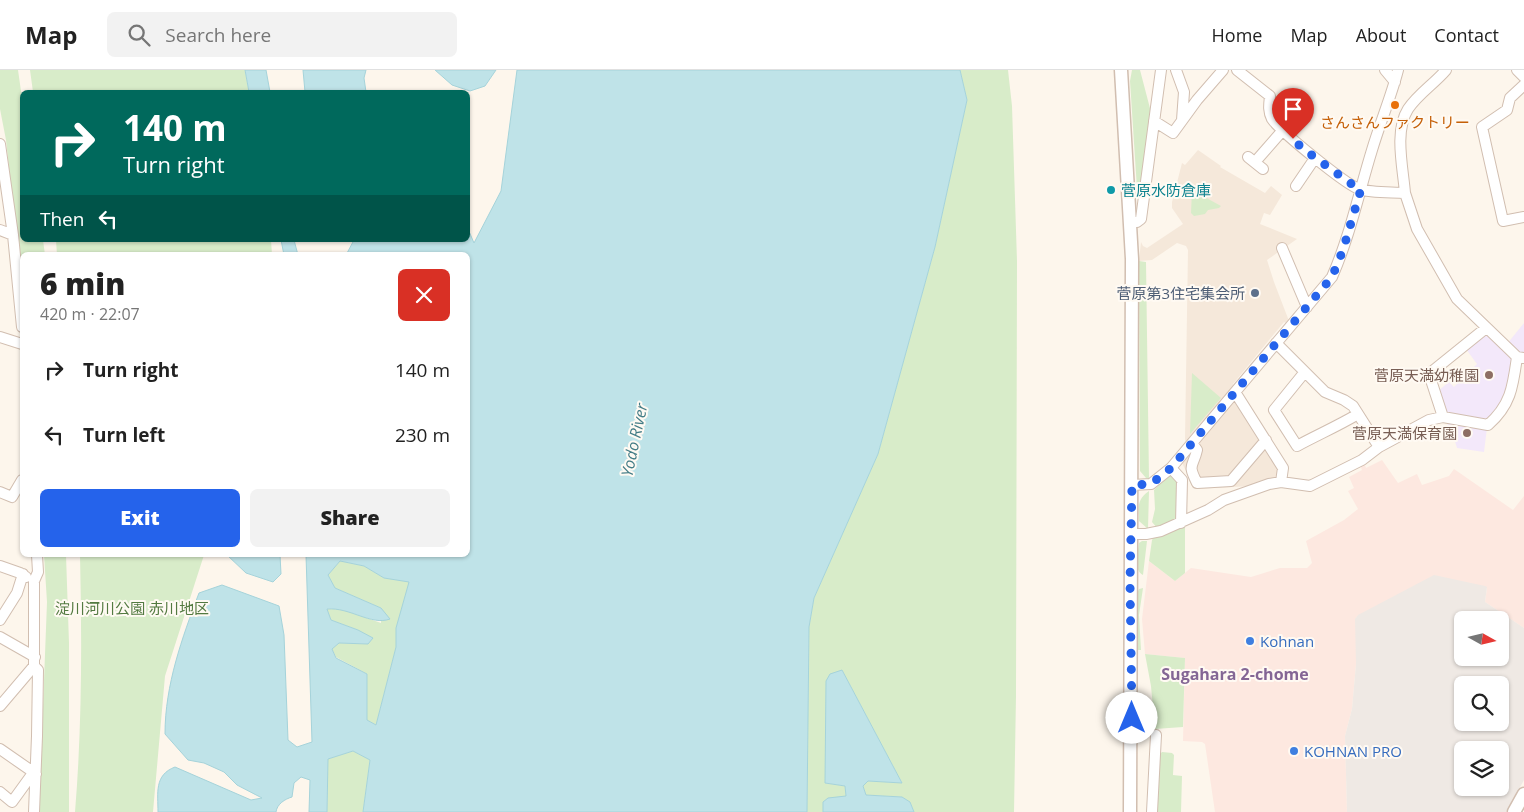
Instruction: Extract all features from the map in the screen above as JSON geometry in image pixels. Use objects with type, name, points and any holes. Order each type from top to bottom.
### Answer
[{"type":"street","points":[[1121,70],[1132,260],[1130,812]]},
{"type":"street","points":[[1131,222],[1137,222],[1141,218],[1161,70]]},
{"type":"street","points":[[1176,70],[1184,92],[1182,121]]},
{"type":"street","points":[[1154,121],[1173,133],[1224,70]]},
{"type":"street","points":[[1237,70],[1270,96],[1268,110],[1273,120],[1315,158],[1357,188],[1405,193]]},
{"type":"street","points":[[1385,70],[1395,82]]},
{"type":"street","points":[[1132,485],[1151,484],[1171,468],[1332,277],[1343,250],[1398,70]]},
{"type":"street","points":[[1132,534],[1161,531],[1208,510],[1224,500],[1269,484],[1280,482],[1310,486],[1362,460],[1379,447],[1429,420],[1443,417],[1488,425],[1507,403],[1521,357],[1486,328],[1457,300],[1417,229],[1405,193],[1400,137],[1402,124],[1408,109],[1446,70]]},
{"type":"street","points":[[1517,70],[1524,77]]},
{"type":"street","points":[[1524,85],[1510,98],[1507,110],[1482,127],[1503,221],[1524,217]]},
{"type":"street","points":[[1255,163],[1283,130]]},
{"type":"street","points":[[0,144],[13,235],[20,307]]},
{"type":"street","points":[[1296,186],[1315,158]]},
{"type":"street","points":[[0,230],[13,235]]},
{"type":"street","points":[[1282,248],[1307,307]]},
{"type":"street","points":[[1443,417],[1429,374],[1486,328]]},
{"type":"street","points":[[0,337],[20,343]]},
{"type":"street","points":[[1276,344],[1325,392],[1353,406],[1379,447]]},
{"type":"street","points":[[1304,373],[1274,410],[1297,446],[1358,414]]},
{"type":"street","points":[[1235,392],[1283,468],[1280,482]]},
{"type":"street","points":[[1192,443],[1197,450],[1192,460],[1191,471],[1197,483],[1231,481],[1266,440]]},
{"type":"street","points":[[1171,468],[1182,480],[1181,523]]},
{"type":"street","points":[[0,492],[12,497],[20,483]]},
{"type":"street","points":[[34,812],[38,670],[35,662],[34,584],[38,572],[37,557]]},
{"type":"street","points":[[0,566],[23,574],[34,584]]},
{"type":"street","points":[[0,620],[17,593],[23,574]]},
{"type":"street","points":[[0,637],[35,662]]},
{"type":"street","points":[[0,706],[35,662]]},
{"type":"street","points":[[1152,812],[1156,735]]},
{"type":"street","points":[[0,749],[34,774]]},
{"type":"street","points":[[0,792],[12,802],[34,774]]},
{"type":"street","points":[[1514,812],[1524,794]]},
{"type":"shaded area","points":[[1198,150],[1220,167],[1265,193],[1271,186],[1282,195],[1270,215],[1264,213],[1260,224],[1297,239],[1267,260],[1289,321],[1287,324],[1284,322],[1233,384],[1286,467],[1280,475],[1252,486],[1195,489],[1181,461],[1188,453],[1185,439],[1188,250],[1186,246],[1177,243],[1152,260],[1139,261],[1141,242],[1147,248],[1183,224],[1172,208],[1172,202],[1182,163],[1185,165]]},
{"type":"shaded area","points":[[1524,323],[1524,355],[1507,344]]},
{"type":"shaded area","name":"菅原天満幼稚園","points":[[1488,333],[1513,358],[1506,401],[1487,423],[1447,416],[1438,391],[1449,382],[1454,387],[1477,364],[1466,349]]},
{"type":"shaded area","name":"菅原天満保育園","points":[[1447,421],[1487,428],[1484,452],[1457,448],[1454,438],[1450,439]]},
{"type":"shaded area","name":"Kohnan","points":[[1382,460],[1398,483],[1417,474],[1422,485],[1449,476],[1454,469],[1513,510],[1524,496],[1524,628],[1509,618],[1509,611],[1498,611],[1485,602],[1487,588],[1356,617],[1356,664],[1352,709],[1345,736],[1347,812],[1215,812],[1205,744],[1202,742],[1183,741],[1185,658],[1145,654],[1142,619],[1149,561],[1175,581],[1191,568],[1251,577],[1280,568],[1307,568],[1312,563],[1306,541],[1344,520],[1358,509],[1348,491],[1354,488],[1349,477],[1362,470],[1360,465],[1364,463],[1366,468]]},
{"type":"shaded area","points":[[1434,575],[1487,587],[1485,602],[1498,611],[1454,611],[1454,666],[1509,666],[1509,618],[1524,628],[1524,780],[1506,812],[1347,812],[1345,736],[1352,709],[1356,664],[1355,619],[1358,615]]},
{"type":"green space","points":[[0,70],[18,70],[21,90],[20,242],[43,242],[45,252],[20,252],[20,271],[6,140],[0,109]]},
{"type":"green space","points":[[30,70],[245,70],[249,90],[33,90]]},
{"type":"green space","points":[[960,70],[1008,70],[1012,106],[1017,261],[1014,812],[914,812],[910,802],[902,797],[866,795],[863,786],[868,781],[902,783],[842,670],[825,783],[845,786],[846,796],[823,802],[823,812],[807,812],[809,627],[814,598],[878,454],[935,247],[967,100]]},
{"type":"green space","points":[[1132,70],[1140,70],[1152,116],[1140,189],[1138,190],[1130,81]]},
{"type":"green space","points":[[1192,190],[1221,206],[1208,210],[1205,214],[1194,216],[1191,213]]},
{"type":"green space","points":[[56,242],[271,242],[272,252],[57,252]]},
{"type":"green space","points":[[1139,261],[1146,262],[1149,479],[1140,471]]},
{"type":"green space","points":[[1192,373],[1221,398],[1190,434]]},
{"type":"green space","points":[[1168,476],[1173,476],[1179,483],[1179,518],[1158,529],[1152,522],[1155,509],[1154,490]]},
{"type":"green space","points":[[1149,491],[1148,529],[1139,521],[1139,508],[1140,501]]},
{"type":"green space","points":[[1185,525],[1185,573],[1175,581],[1149,561],[1152,540],[1155,535]]},
{"type":"green space","points":[[1147,541],[1143,575],[1140,573],[1137,565],[1139,543]]},
{"type":"green space","points":[[44,557],[66,557],[69,643],[69,812],[39,812],[47,602]]},
{"type":"green space","name":"淀川河川公園 赤川地区","points":[[80,557],[203,557],[165,676],[153,812],[75,812],[81,684]]},
{"type":"green space","points":[[340,561],[364,566],[384,578],[410,581],[396,628],[396,647],[376,725],[367,720],[367,674],[336,657],[332,649],[339,643],[368,644],[358,630],[331,620],[327,609],[341,609],[381,623],[381,608],[335,588],[328,575]]},
{"type":"green space","points":[[1143,588],[1139,615],[1141,650],[1133,650],[1137,593],[1139,589]]},
{"type":"green space","points":[[1145,654],[1185,658],[1183,727],[1155,729],[1151,686]]},
{"type":"green space","points":[[353,751],[370,760],[363,812],[327,812],[328,759]]},
{"type":"green space","points":[[1162,752],[1174,755],[1173,775],[1182,776],[1181,812],[1155,812],[1159,755]]},
{"type":"water","points":[[245,70],[266,70],[270,90],[249,90]]},
{"type":"water","points":[[303,70],[366,70],[364,78],[366,90],[305,90]]},
{"type":"water","points":[[435,70],[496,70],[485,86],[470,91],[452,85]]},
{"type":"water","name":"Yodo River","points":[[517,70],[960,70],[967,100],[935,247],[878,454],[814,598],[809,627],[807,812],[363,812],[370,760],[353,751],[328,759],[327,812],[309,812],[310,780],[301,777],[294,783],[292,797],[282,802],[276,812],[158,812],[160,780],[168,770],[175,767],[251,800],[262,798],[237,785],[224,772],[204,763],[188,760],[165,734],[171,680],[181,644],[199,593],[222,585],[279,606],[284,635],[288,740],[297,747],[312,742],[306,557],[470,557],[470,252],[348,252],[353,242],[470,242],[470,234],[474,243],[501,191]],"holes":[[[340,561],[364,566],[384,578],[409,582],[396,628],[396,647],[376,725],[367,720],[367,674],[336,658],[332,649],[339,643],[368,644],[373,638],[331,620],[327,609],[336,609],[375,620],[390,619],[381,608],[335,588],[328,575]]]},
{"type":"water","points":[[281,242],[295,242],[297,252],[283,252]]},
{"type":"water","points":[[229,557],[280,557],[281,574],[273,582],[246,573]]},
{"type":"water","points":[[842,670],[902,783],[868,781],[863,786],[866,795],[902,797],[910,802],[914,812],[823,812],[823,802],[828,798],[846,796],[845,786],[825,783],[826,681],[830,674]]},
{"type":"place","name":"さんさんファクトリー","points":[[1395,105]]},
{"type":"place","name":"菅原水防倉庫","points":[[1111,190]]},
{"type":"place","name":"菅原第3住宅集会所","points":[[1255,293]]},
{"type":"place","name":"菅原天満幼稚園","points":[[1489,375]]},
{"type":"place","name":"菅原天満保育園","points":[[1467,433]]},
{"type":"place","name":"Kohnan","points":[[1250,641]]},
{"type":"place","name":"KOHNAN PRO","points":[[1294,751]]},
{"type":"district","name":"Sugahara 2-chome","points":[[1235,674]]},
{"type":"route","points":[[1132,718],[1130,582],[1132,485],[1151,484],[1171,468],[1332,277],[1343,250],[1361,189],[1315,158],[1293,139]]}]
